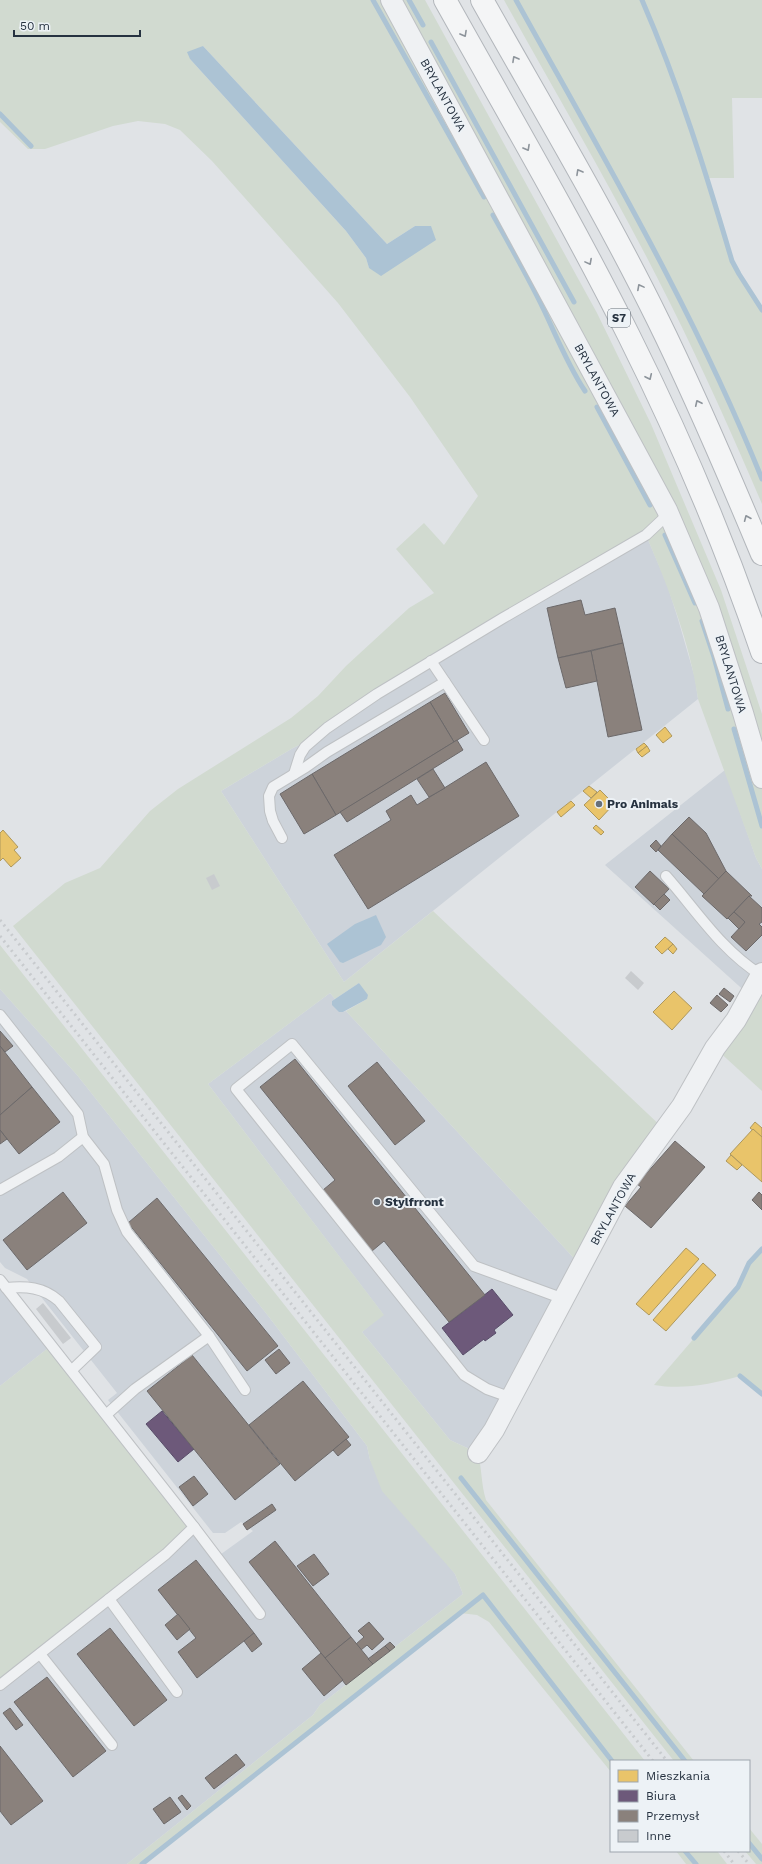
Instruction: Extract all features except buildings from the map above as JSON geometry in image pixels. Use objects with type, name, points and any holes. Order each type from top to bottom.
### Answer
[{"type":"highway","name":"S7","points":[[445,0],[629,336],[684,452],[735,574],[762,652]]},
{"type":"highway","points":[[482,0],[590,194],[657,319],[714,438],[762,554]]},
{"type":"street","name":"BRYLANTOWA","points":[[391,0],[667,510],[709,608],[743,713],[762,778]]},
{"type":"street","name":"BRYLANTOWA","points":[[478,1453],[494,1430],[512,1398],[623,1187],[682,1106],[715,1048],[736,1020],[761,974]]},
{"type":"lane","points":[[294,774],[300,755],[314,738],[354,709],[431,661],[646,534],[663,519],[667,510]]},
{"type":"lane","points":[[431,661],[484,740]]},
{"type":"lane","points":[[282,838],[273,821],[269,796],[273,787],[327,752],[445,682]]},
{"type":"lane","points":[[666,876],[722,943],[745,965],[761,974]]},
{"type":"lane","points":[[0,1015],[78,1114],[83,1137],[104,1164],[117,1210],[127,1232],[204,1327],[245,1390]]},
{"type":"lane","points":[[512,1398],[487,1389],[464,1375],[236,1089],[292,1044],[474,1266],[564,1299]]},
{"type":"lane","points":[[0,1190],[58,1157],[83,1137]]},
{"type":"lane","points":[[3,1284],[72,1370],[260,1614]]},
{"type":"lane","points":[[3,1284],[34,1288],[52,1295],[59,1301],[96,1347],[72,1370]]},
{"type":"lane","points":[[106,1414],[135,1389],[209,1336]]},
{"type":"lane","points":[[0,1685],[166,1554],[194,1527]]},
{"type":"lane","points":[[109,1599],[177,1692]]},
{"type":"lane","points":[[40,1654],[112,1745]]},
{"type":"shaded area","points":[[0,0],[425,0],[597,313],[651,424],[721,590],[762,714],[762,869],[756,858],[698,699],[690,657],[684,636],[670,595],[646,535],[314,738],[293,748],[221,791],[344,982],[433,911],[665,1130],[582,1267],[346,1011],[367,999],[359,983],[335,999],[330,993],[208,1084],[384,1315],[362,1332],[450,1440],[478,1453],[486,1500],[693,1760],[673,1760],[13,926],[65,883],[100,868],[150,811],[178,789],[291,718],[318,696],[346,666],[409,608],[434,593],[396,549],[424,523],[444,545],[478,496],[410,397],[338,303],[212,161],[180,130],[165,124],[138,121],[113,126],[45,149],[28,149],[0,122]],"holes":[[[203,46],[387,244],[415,226],[431,226],[369,268],[366,258],[346,231],[190,59]]]},
{"type":"shaded area","points":[[504,0],[762,0],[762,98],[732,98],[734,178],[708,178],[735,269],[762,310],[762,504],[706,378],[651,265],[610,188]]},
{"type":"shaded area","points":[[646,535],[667,584],[695,678],[698,699],[344,982],[221,791],[293,748],[314,738]]},
{"type":"shaded area","points":[[725,770],[756,858],[762,869],[762,973],[749,995],[605,865]]},
{"type":"shaded area","points":[[0,945],[644,1760],[610,1760],[610,1771],[489,1622],[477,1615],[460,1613],[142,1864],[127,1864],[313,1715],[320,1705],[463,1594],[455,1574],[382,1491],[370,1460],[367,1446],[269,1317],[77,1075],[0,989]]},
{"type":"shaded area","points":[[762,973],[762,1091],[715,1048]]},
{"type":"shaded area","points":[[0,989],[77,1075],[269,1317],[367,1446],[370,1460],[455,1574],[463,1594],[320,1705],[313,1715],[127,1864],[0,1864],[0,1685],[194,1527],[217,1557],[253,1531],[241,1522],[225,1533],[213,1533],[108,1400],[117,1393],[27,1279],[5,1268],[0,1262]]},
{"type":"shaded area","points":[[330,993],[335,999],[332,1001],[343,1012],[346,1011],[582,1267],[478,1453],[450,1440],[362,1332],[383,1314],[208,1084]]},
{"type":"shaded area","points":[[762,1249],[762,1394],[740,1376],[697,1385],[676,1387],[654,1385],[738,1287],[749,1263]]},
{"type":"shaded area","points":[[0,1280],[52,1345],[0,1386]]},
{"type":"shaded area","points":[[52,1345],[194,1527],[0,1685],[0,1386]]},
{"type":"shaded area","points":[[750,1829],[762,1844],[762,1864],[756,1864],[746,1852],[750,1852]]},
{"type":"shaded area","points":[[677,1852],[718,1852],[727,1864],[686,1864]]},
{"type":"water","points":[[203,46],[387,244],[415,226],[431,226],[436,240],[381,276],[369,268],[366,258],[346,231],[190,59],[187,52]]},
{"type":"water","points":[[376,915],[386,937],[381,945],[343,963],[340,962],[327,944],[355,924]]},
{"type":"water","points":[[359,983],[368,995],[367,999],[343,1012],[339,1012],[332,1005],[332,1001]]},
{"type":"waterway","points":[[373,0],[484,197]]},
{"type":"waterway","points":[[409,0],[423,25]]},
{"type":"waterway","points":[[516,0],[678,295],[736,417],[762,479]]},
{"type":"waterway","points":[[642,0],[680,97],[702,162],[732,261],[762,310]]},
{"type":"waterway","points":[[431,42],[574,302]]},
{"type":"waterway","points":[[0,114],[31,146]]},
{"type":"waterway","points":[[493,215],[532,286],[565,356],[585,391]]},
{"type":"waterway","points":[[597,407],[650,505]]},
{"type":"waterway","points":[[665,535],[695,603]]},
{"type":"waterway","points":[[702,621],[714,657],[728,709]]},
{"type":"waterway","points":[[734,729],[762,826]]},
{"type":"waterway","points":[[694,1338],[738,1287],[749,1263],[762,1249]]},
{"type":"waterway","points":[[740,1376],[762,1394]]},
{"type":"waterway","points":[[461,1478],[684,1760]]},
{"type":"waterway","points":[[142,1864],[483,1595],[611,1760]]},
{"type":"waterway","points":[[750,1844],[762,1859]]},
{"type":"waterway","points":[[686,1852],[696,1864]]},
{"type":"railway","points":[[0,920],[666,1760]]},
{"type":"railway","points":[[0,936],[652,1760]]},
{"type":"railway","points":[[725,1852],[734,1864]]},
{"type":"railway","points":[[739,1852],[749,1864]]},
{"type":"place","name":"Pro Animals","points":[[599,804]]},
{"type":"place","name":"Stylfrront","points":[[377,1202]]}]
